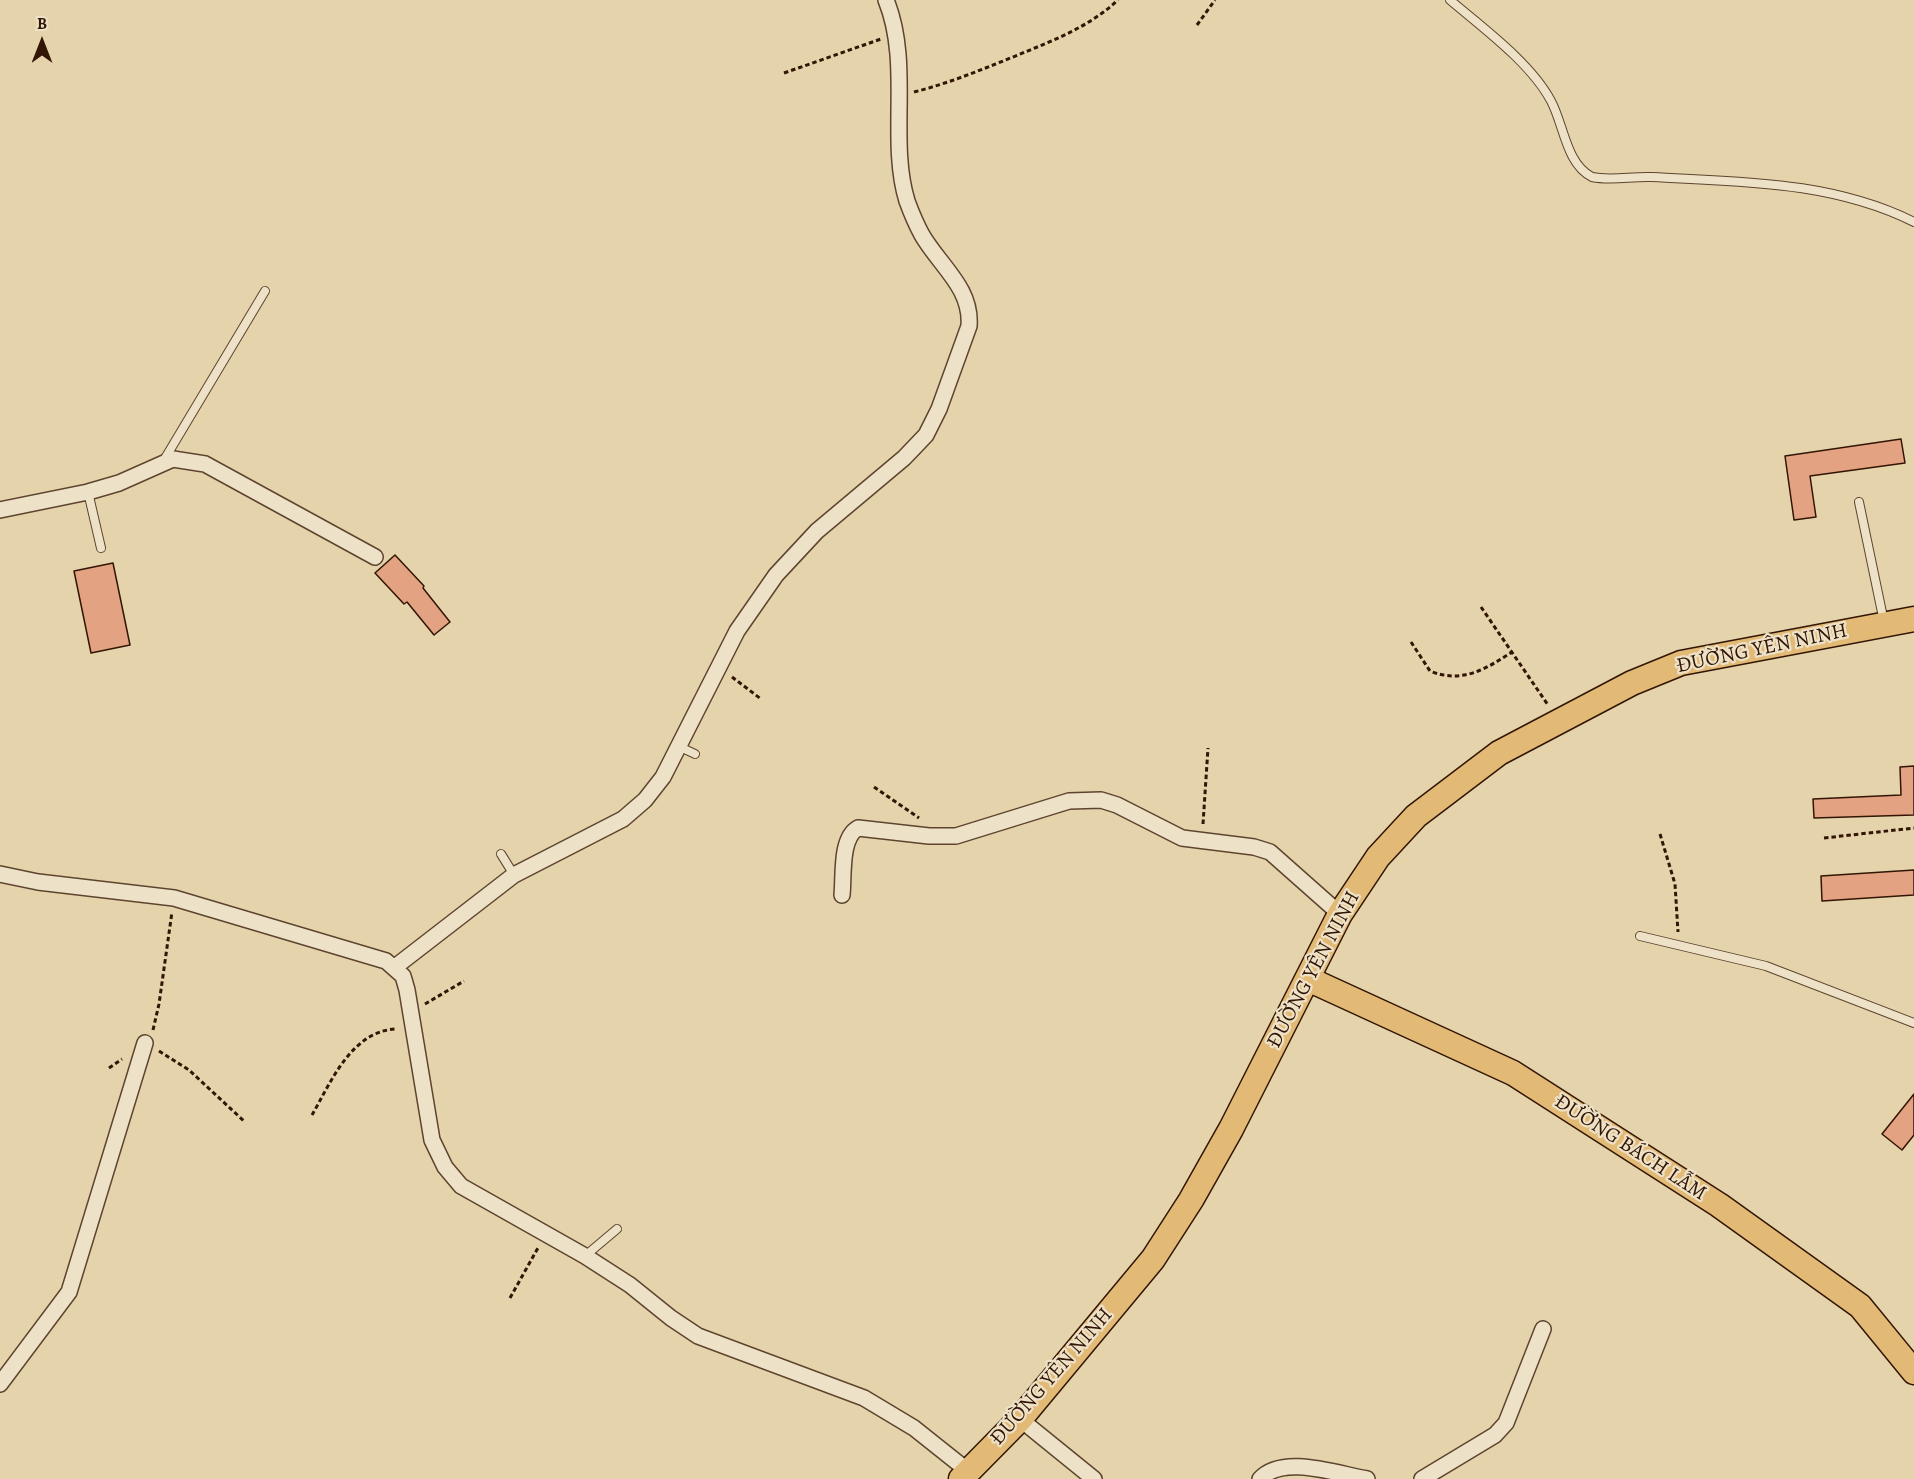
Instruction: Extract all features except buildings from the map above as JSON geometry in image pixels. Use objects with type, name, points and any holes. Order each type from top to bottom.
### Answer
[{"type":"main road","name":"ĐƯỜNG YÊN NINH","points":[[965,1475],[1020,1419],[1153,1258],[1191,1200],[1340,914],[1378,857],[1416,816],[1499,753],[1632,683],[1681,663],[1914,619]]},
{"type":"main road","name":"ĐƯỜNG BÁCH LẪM","points":[[1308,979],[1513,1073],[1719,1205],[1860,1306],[1914,1372]]},
{"type":"street","points":[[395,968],[514,875],[635,810],[654,789],[737,631],[760,596],[794,553],[904,458],[926,435],[939,409],[969,326],[969,306],[965,294],[922,235],[906,197],[902,166],[896,36],[886,0]]},
{"type":"street","points":[[0,510],[88,492],[119,483],[163,462],[182,459],[205,464],[375,557]]},
{"type":"street","points":[[842,895],[847,844],[850,834],[858,828],[956,836],[1069,801],[1089,799],[1117,805],[1171,834],[1202,842],[1254,847],[1270,852],[1340,914]]},
{"type":"street","points":[[0,874],[38,882],[174,898],[379,958],[395,968],[405,982],[432,1140],[445,1167],[471,1193],[585,1256],[630,1285],[698,1336],[864,1398],[915,1428],[965,1475]]},
{"type":"street","points":[[0,1384],[69,1292],[145,1043]]},
{"type":"street","points":[[1422,1479],[1495,1435],[1506,1423],[1543,1329]]},
{"type":"street","points":[[1020,1419],[1092,1478]]},
{"type":"street","points":[[1260,1479],[1273,1469],[1287,1466],[1367,1479]]},
{"type":"lane","points":[[1450,0],[1527,69],[1541,86],[1551,101],[1576,165],[1592,177],[1714,180],[1815,189],[1883,209],[1914,222]]},
{"type":"lane","points":[[163,462],[265,291]]},
{"type":"lane","points":[[88,492],[101,548]]},
{"type":"lane","points":[[1859,502],[1885,623]]},
{"type":"lane","points":[[678,746],[695,754]]},
{"type":"lane","points":[[501,854],[514,875]]},
{"type":"lane","points":[[1640,936],[1766,966],[1914,1023]]},
{"type":"lane","points":[[585,1256],[617,1229]]},
{"type":"path","points":[[900,96],[941,86],[1060,38],[1090,23],[1118,0]]},
{"type":"path","points":[[1197,24],[1215,0]]},
{"type":"path","points":[[784,73],[859,45],[896,36]]},
{"type":"path","points":[[1481,607],[1513,652],[1557,722]]},
{"type":"path","points":[[1411,642],[1424,666],[1430,671],[1450,676],[1464,677],[1476,673],[1513,652]]},
{"type":"path","points":[[719,666],[761,699]]},
{"type":"path","points":[[1202,842],[1208,748]]},
{"type":"path","points":[[874,787],[926,823]]},
{"type":"path","points":[[1824,838],[1914,828]]},
{"type":"path","points":[[1660,834],[1675,884],[1679,945]]},
{"type":"path","points":[[109,1068],[145,1043],[157,1016],[174,898]]},
{"type":"path","points":[[411,1013],[464,981]]},
{"type":"path","points":[[312,1115],[337,1071],[365,1040],[390,1029],[414,1029]]},
{"type":"path","points":[[145,1043],[189,1070],[245,1122]]},
{"type":"path","points":[[510,1298],[546,1234]]}]
